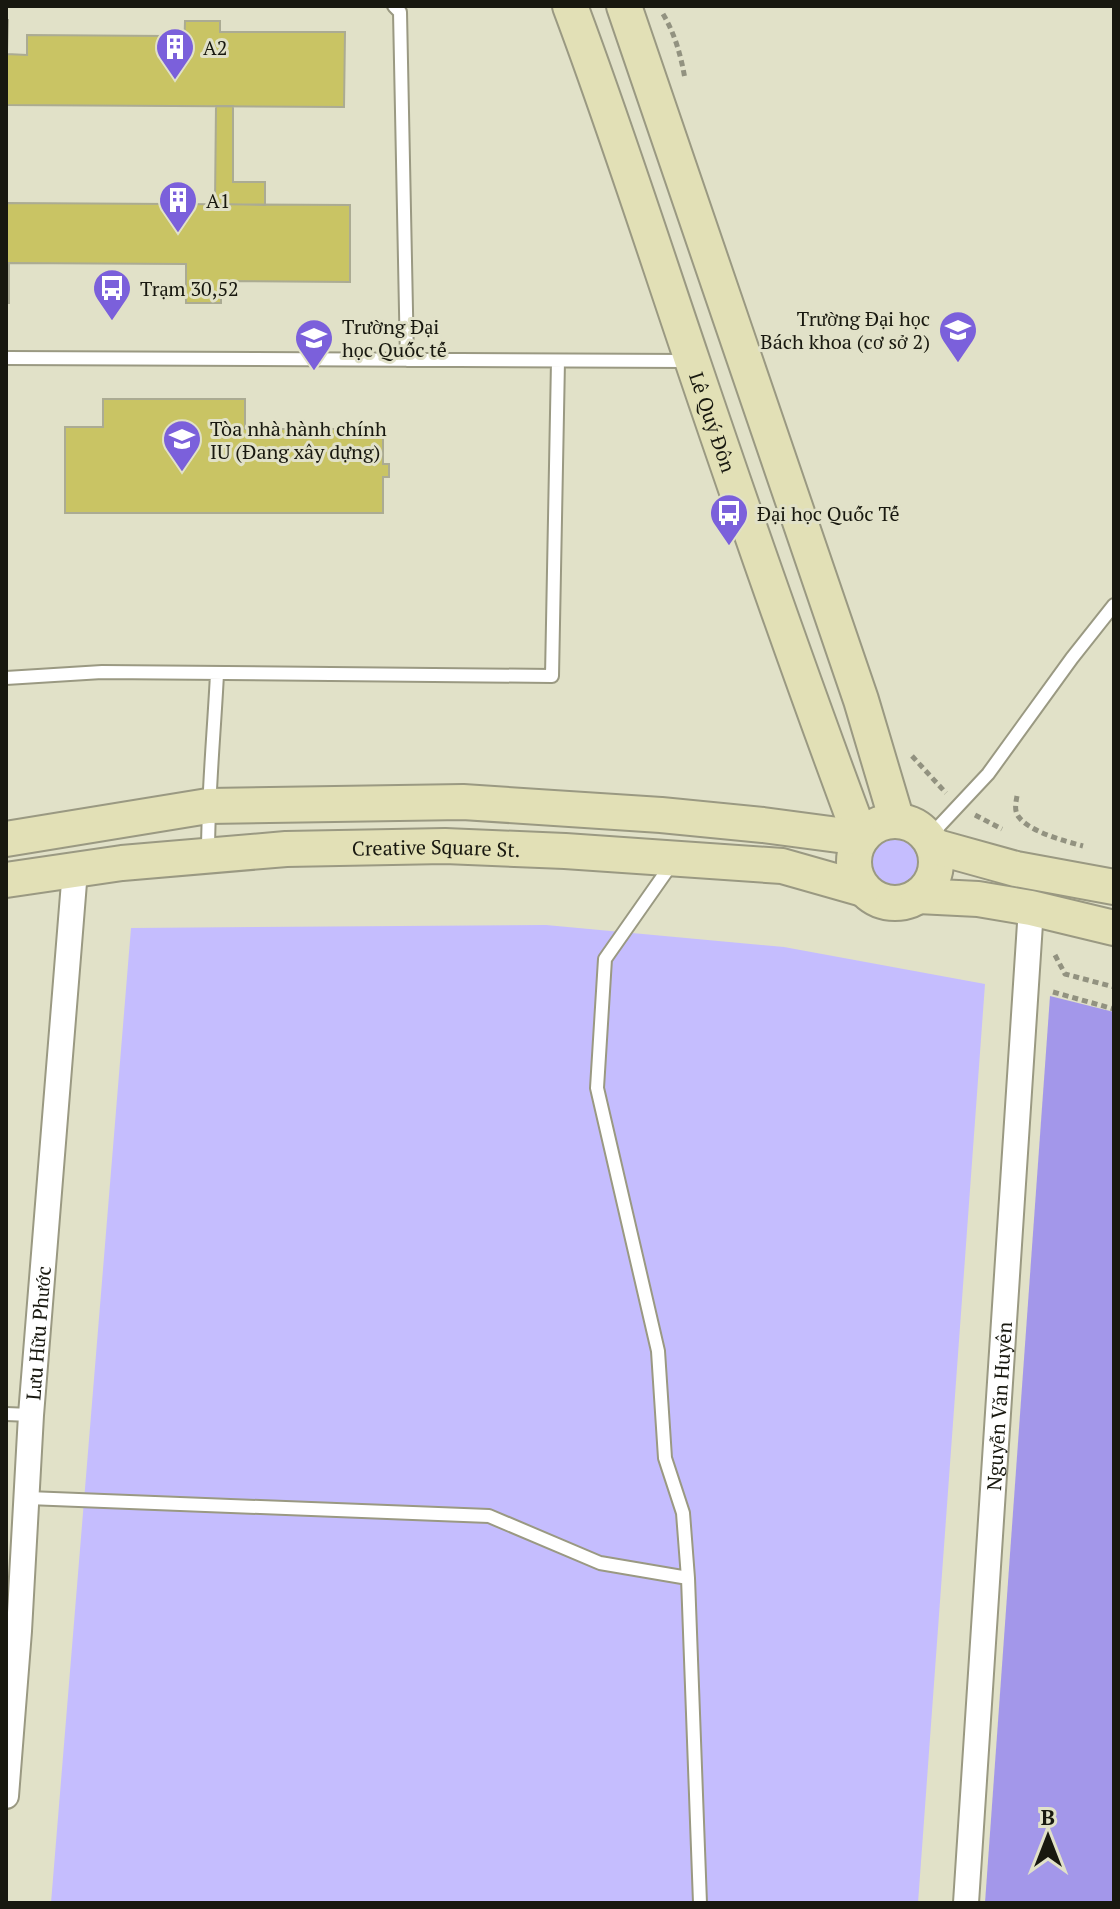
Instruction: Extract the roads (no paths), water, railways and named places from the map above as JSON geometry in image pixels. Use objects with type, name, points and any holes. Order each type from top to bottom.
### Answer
[{"type":"street","name":"Lê Quý Đôn","points":[[570,6],[861,838]]},
{"type":"street","points":[[624,6],[861,700],[897,821]]},
{"type":"street","points":[[597,79],[643,62]]},
{"type":"street","name":"Creative Square St.","points":[[6,839],[208,806],[463,802],[690,818],[861,838]]},
{"type":"street","points":[[897,821],[920,830],[930,842],[936,856],[936,867],[933,878],[918,896],[909,901],[889,903],[863,889],[854,865],[855,851],[861,838],[871,829],[897,821]]},
{"type":"street","points":[[930,842],[1016,869],[1114,887]]},
{"type":"street","name":"Creative Square St.","points":[[6,880],[208,855],[308,847],[445,846],[782,866],[863,889]]},
{"type":"street","name":"Lưu Hữu Phước","points":[[6,1796],[13,1630],[28,1498],[31,1415],[75,870]]},
{"type":"street","points":[[918,896],[967,898],[1031,908],[1114,928]]},
{"type":"street","name":"Nguyễn Văn Huyên","points":[[966,1903],[1031,908]]},
{"type":"lane","points":[[394,6],[400,12],[407,360]]},
{"type":"lane","points":[[6,358],[692,361]]},
{"type":"lane","points":[[6,678],[102,672],[552,676],[558,361]]},
{"type":"lane","points":[[930,842],[988,774],[1114,605]]},
{"type":"lane","points":[[208,855],[208,806],[217,674]]},
{"type":"lane","points":[[676,858],[605,959],[597,1088],[658,1351],[665,1458],[683,1513],[700,1903]]},
{"type":"lane","points":[[6,1414],[31,1415]]},
{"type":"lane","points":[[28,1498],[489,1516],[600,1563],[688,1578]]},
{"type":"place","name":"A2","points":[[175,81]]},
{"type":"place","name":"A1","points":[[178,234]]},
{"type":"place","name":"Trạm 30,52","points":[[112,322]]},
{"type":"place","name":"Trường Đại học Bách khoa (cơ sở 2)","points":[[958,364]]},
{"type":"place","name":"Trường Đại học Quốc tế","points":[[314,372]]},
{"type":"place","name":"Tòa nhà hành chính IU (Đang xây dựng)","points":[[182,473]]},
{"type":"place","name":"Đại học Quốc Tế","points":[[729,547]]}]
